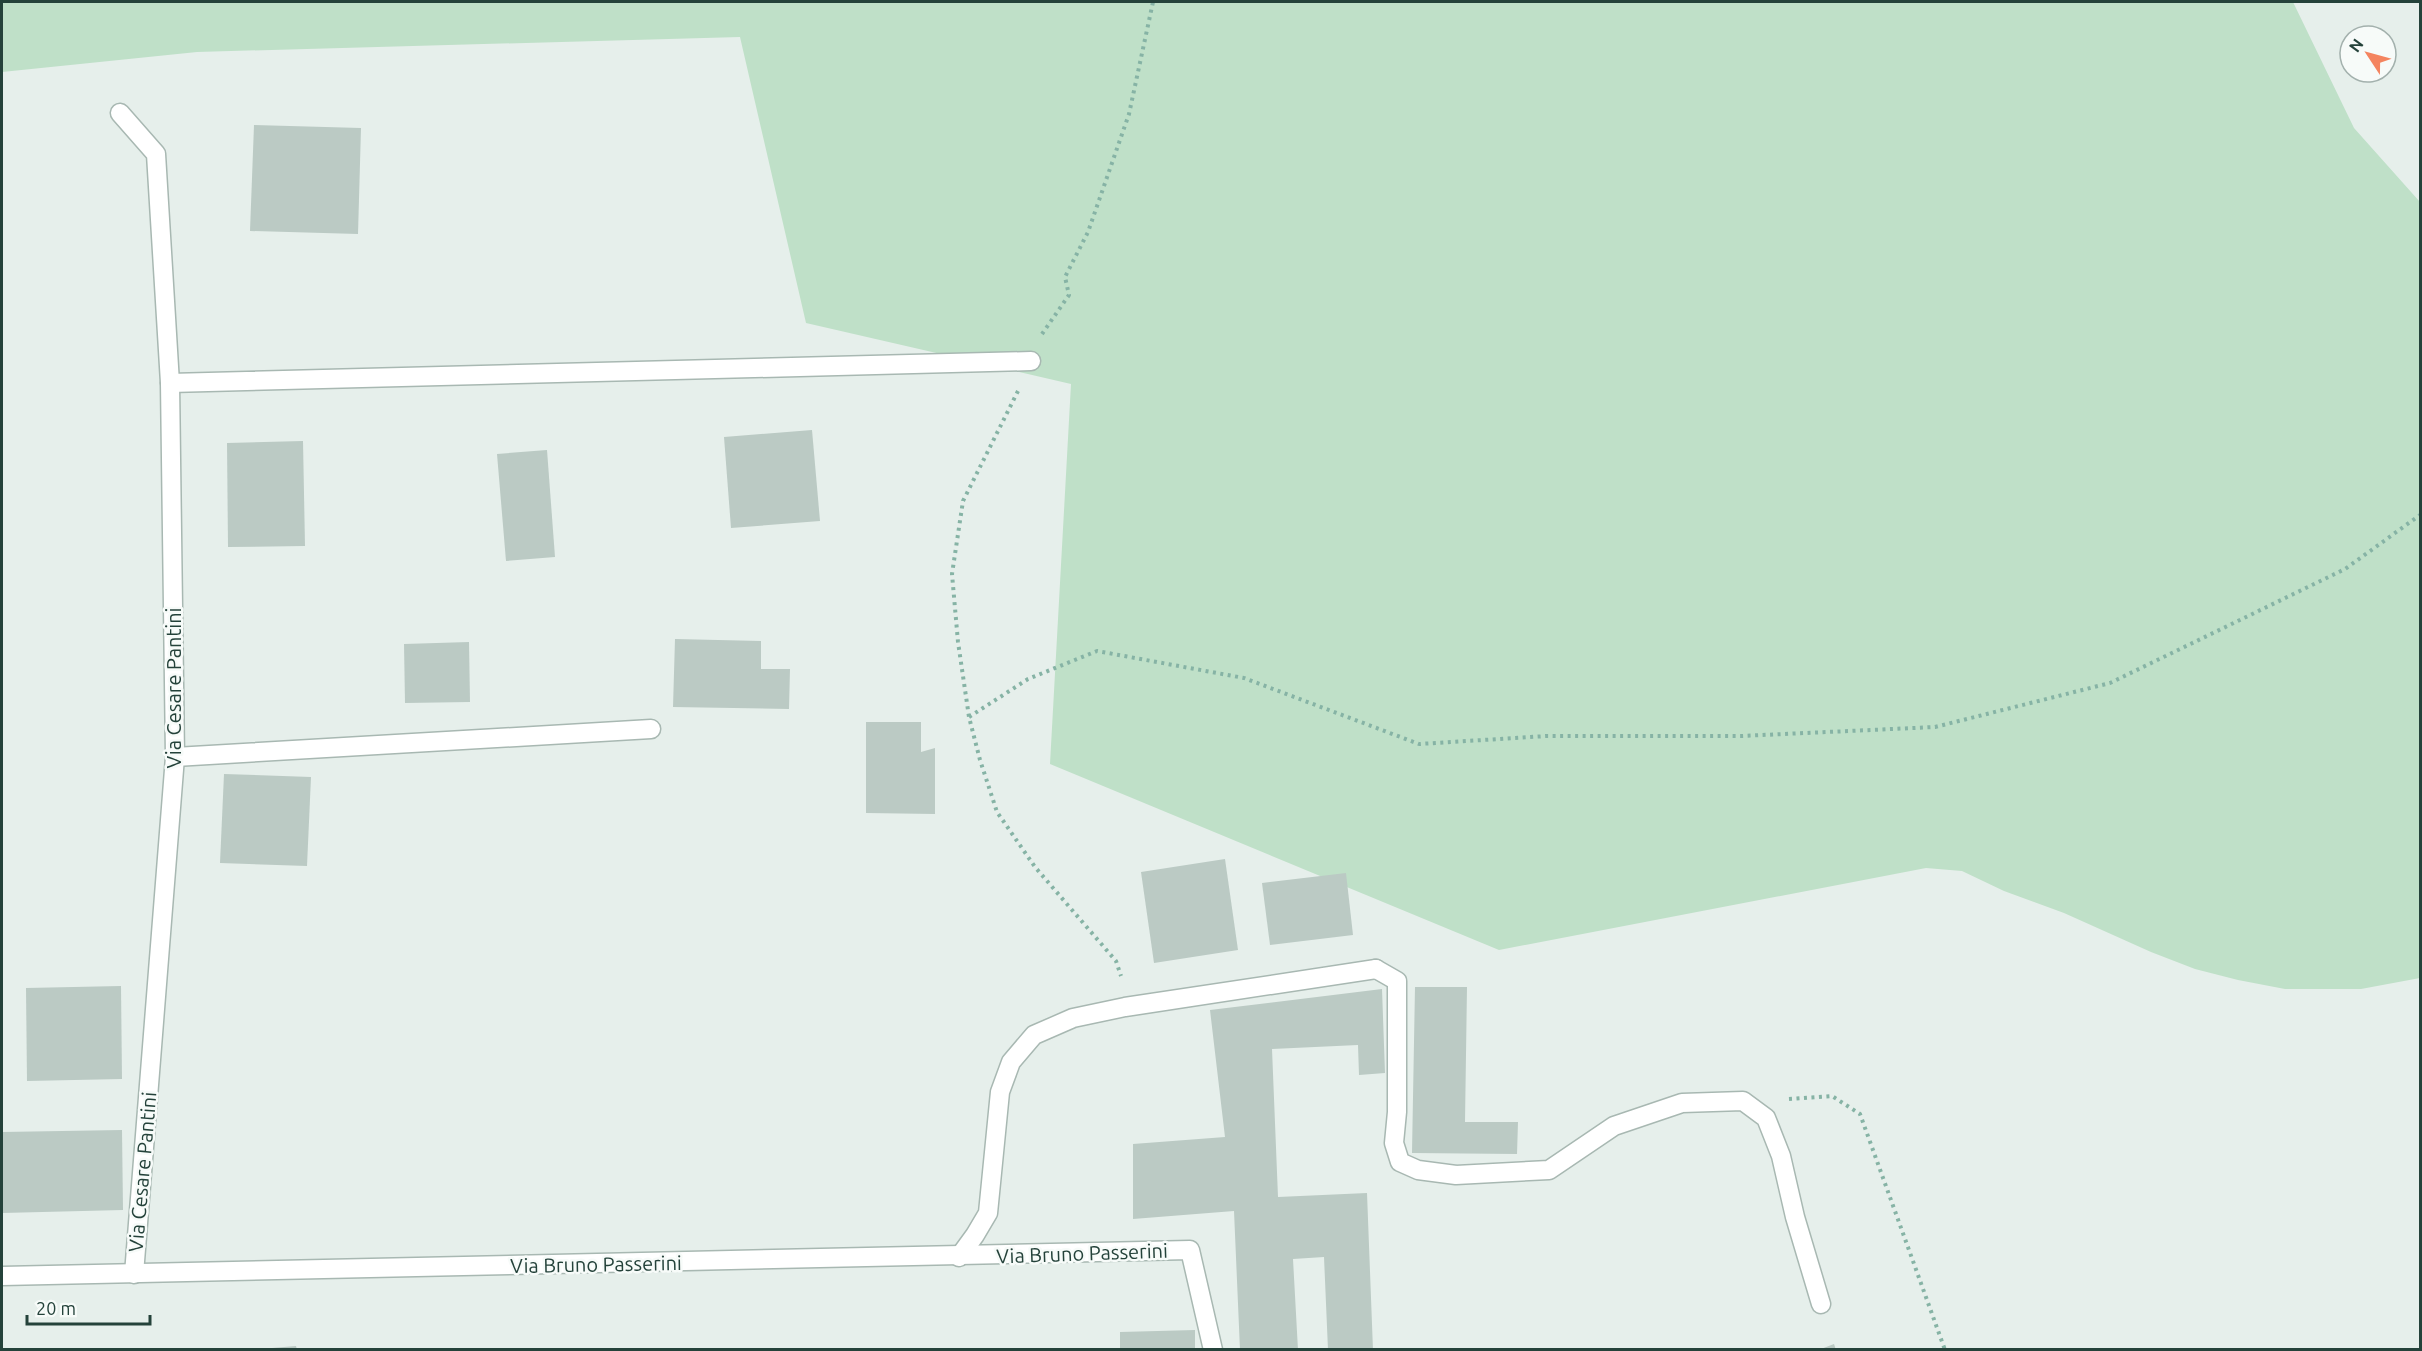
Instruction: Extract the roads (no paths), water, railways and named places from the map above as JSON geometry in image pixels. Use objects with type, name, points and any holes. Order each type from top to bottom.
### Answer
[{"type":"street","name":"Via Cesare Pantini","points":[[120,113],[156,154],[170,383],[175,757],[134,1274]]},
{"type":"street","points":[[170,383],[1031,361]]},
{"type":"street","points":[[175,757],[651,729]]},
{"type":"street","points":[[959,1257],[988,1213],[1000,1092],[1011,1062],[1034,1035],[1073,1018],[1125,1007],[1376,969],[1397,981],[1397,1112],[1394,1143],[1400,1162],[1418,1170],[1456,1175],[1549,1170],[1614,1126],[1682,1103],[1743,1101],[1766,1118],[1781,1156],[1795,1217],[1821,1304]]},
{"type":"street","name":"Via Bruno Passerini","points":[[2,1276],[959,1257],[1190,1250],[1214,1350]]}]
